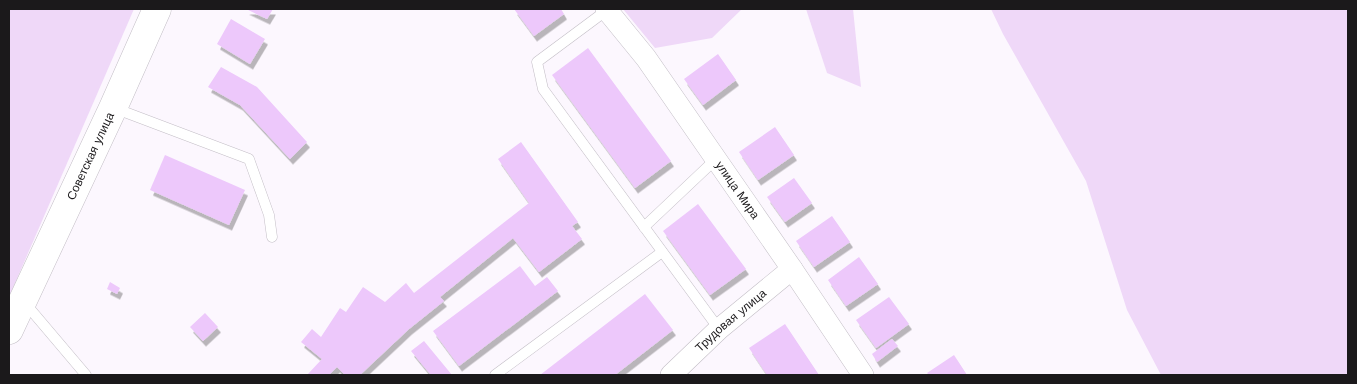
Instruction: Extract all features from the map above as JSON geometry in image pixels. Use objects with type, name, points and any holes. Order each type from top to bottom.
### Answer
[{"type":"main road","name":"Советская улица","points":[[9,330],[157,9]]},
{"type":"street","name":"улица Мира","points":[[606,9],[646,58],[864,375]]},
{"type":"street","name":"Трудовая улица","points":[[671,375],[719,329],[792,268]]},
{"type":"lane","points":[[606,9],[537,62],[543,90],[719,329]]},
{"type":"lane","points":[[113,108],[249,159],[269,215],[272,237]]},
{"type":"lane","points":[[644,227],[716,159]]},
{"type":"lane","points":[[495,375],[662,252]]},
{"type":"lane","points":[[22,300],[86,375]]},
{"type":"shaded area","points":[[9,9],[134,9],[9,297]]},
{"type":"shaded area","points":[[623,9],[742,9],[712,38],[655,48]]},
{"type":"shaded area","points":[[806,9],[853,9],[861,87],[827,73]]},
{"type":"shaded area","points":[[991,9],[1348,9],[1348,375],[1161,375],[1127,310],[1086,181],[1003,34]]},
{"type":"building","points":[[246,9],[273,9],[267,19]]},
{"type":"building","points":[[514,9],[561,9],[564,14],[534,36]]},
{"type":"building","points":[[231,19],[265,39],[250,64],[217,44]]},
{"type":"building","points":[[588,48],[671,161],[635,188],[552,75]]},
{"type":"building","points":[[718,54],[736,80],[703,105],[684,79]]},
{"type":"building","points":[[221,67],[257,87],[307,142],[290,159],[240,105],[208,87]]},
{"type":"building","points":[[775,127],[794,155],[758,180],[739,152]]},
{"type":"building","points":[[521,142],[578,222],[572,226],[582,239],[539,272],[513,238],[440,297],[444,301],[409,329],[360,375],[345,375],[337,367],[329,375],[307,375],[322,359],[301,342],[312,329],[321,337],[340,308],[346,312],[363,287],[385,302],[406,283],[414,293],[529,203],[498,159]]},
{"type":"building","points":[[165,155],[245,190],[229,225],[150,190]]},
{"type":"building","points":[[794,178],[812,203],[785,222],[767,197]]},
{"type":"building","points":[[698,204],[746,269],[710,295],[663,231]]},
{"type":"building","points":[[832,216],[850,242],[814,267],[796,241]]},
{"type":"building","points":[[859,257],[878,284],[846,306],[828,280]]},
{"type":"building","points":[[520,266],[535,286],[547,277],[558,291],[459,366],[433,331]]},
{"type":"building","points":[[110,282],[120,288],[117,294],[107,289]]},
{"type":"building","points":[[645,294],[673,330],[615,375],[540,375]]},
{"type":"building","points":[[889,297],[909,324],[876,348],[856,320]]},
{"type":"building","points":[[205,313],[218,327],[203,341],[190,327]]},
{"type":"building","points":[[785,324],[819,375],[767,375],[749,348]]},
{"type":"building","points":[[892,339],[898,346],[877,362],[872,354]]},
{"type":"building","points":[[424,341],[452,375],[428,375],[430,374],[411,351]]},
{"type":"building","points":[[954,355],[967,375],[929,375],[927,373]]}]
